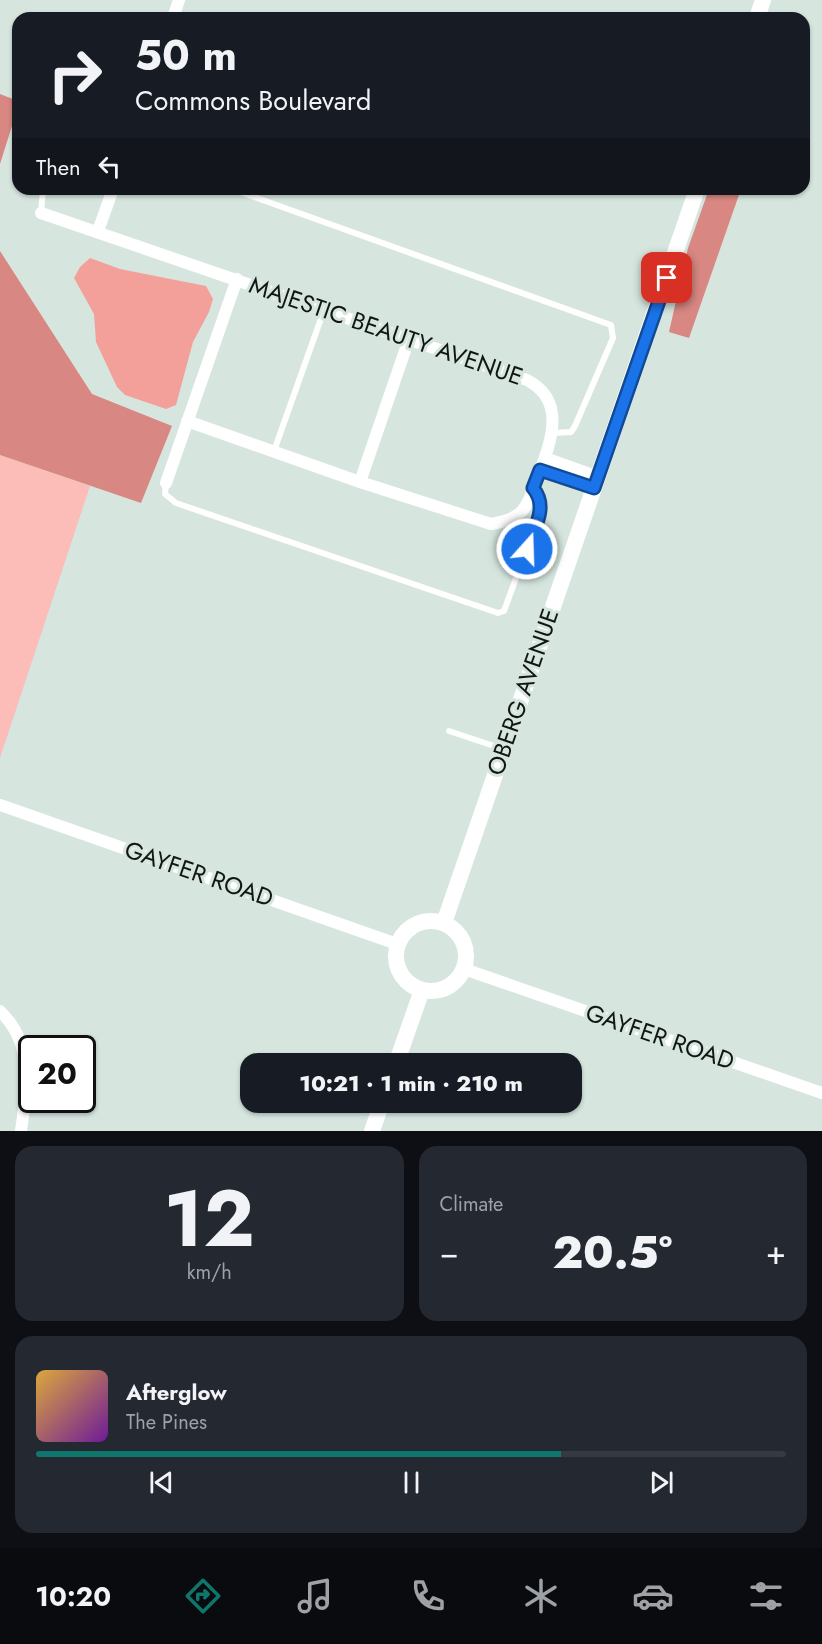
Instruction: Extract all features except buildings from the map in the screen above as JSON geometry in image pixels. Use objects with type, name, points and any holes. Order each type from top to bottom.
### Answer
[{"type":"street","points":[[98,231],[111,195]]},
{"type":"street","name":"OBERG AVENUE","points":[[444,923],[695,195]]},
{"type":"street","name":"MAJESTIC BEAUTY AVENUE","points":[[41,213],[325,309],[537,385],[552,405],[552,433],[523,510],[513,518],[491,524],[360,482],[188,421]]},
{"type":"street","points":[[166,483],[237,279]]},
{"type":"street","points":[[360,482],[409,339]]},
{"type":"street","points":[[542,464],[596,482]]},
{"type":"street","name":"GAYFER ROAD","points":[[0,805],[397,944]]},
{"type":"street","points":[[425,921],[444,923],[459,934],[464,942],[466,951],[464,969],[451,985],[432,992],[422,990],[402,977],[395,955],[397,944],[402,935],[416,923],[425,921]]},
{"type":"street","name":"GAYFER ROAD","points":[[464,969],[822,1093]]},
{"type":"street","points":[[400,1053],[422,990]]},
{"type":"street","points":[[0,1011],[9,1020],[21,1042],[28,1080],[21,1131]]},
{"type":"street","points":[[372,1131],[378,1113]]},
{"type":"lane","points":[[41,213],[42,195]]},
{"type":"lane","points":[[249,195],[611,325],[613,338],[575,426],[571,432],[552,433]]},
{"type":"lane","points":[[274,451],[325,309]]},
{"type":"lane","points":[[166,483],[165,494],[176,502],[498,614],[504,611],[542,507],[540,496],[533,488]]},
{"type":"lane","points":[[449,731],[503,749]]},
{"type":"shaded area","points":[[0,94],[12,99],[12,126],[0,164]]},
{"type":"shaded area","points":[[707,195],[739,195],[689,338],[669,332],[688,248]]},
{"type":"shaded area","points":[[0,251],[92,394],[172,426],[141,503],[0,455]]},
{"type":"shaded area","points":[[90,258],[120,269],[206,286],[213,299],[209,312],[193,342],[176,405],[166,409],[125,395],[117,387],[96,342],[94,314],[74,278],[80,267]]},
{"type":"shaded area","points":[[0,455],[90,486],[0,758]]},
{"type":"route","points":[[527,549],[542,507],[540,496],[533,488],[540,470],[594,488],[667,278]]}]
